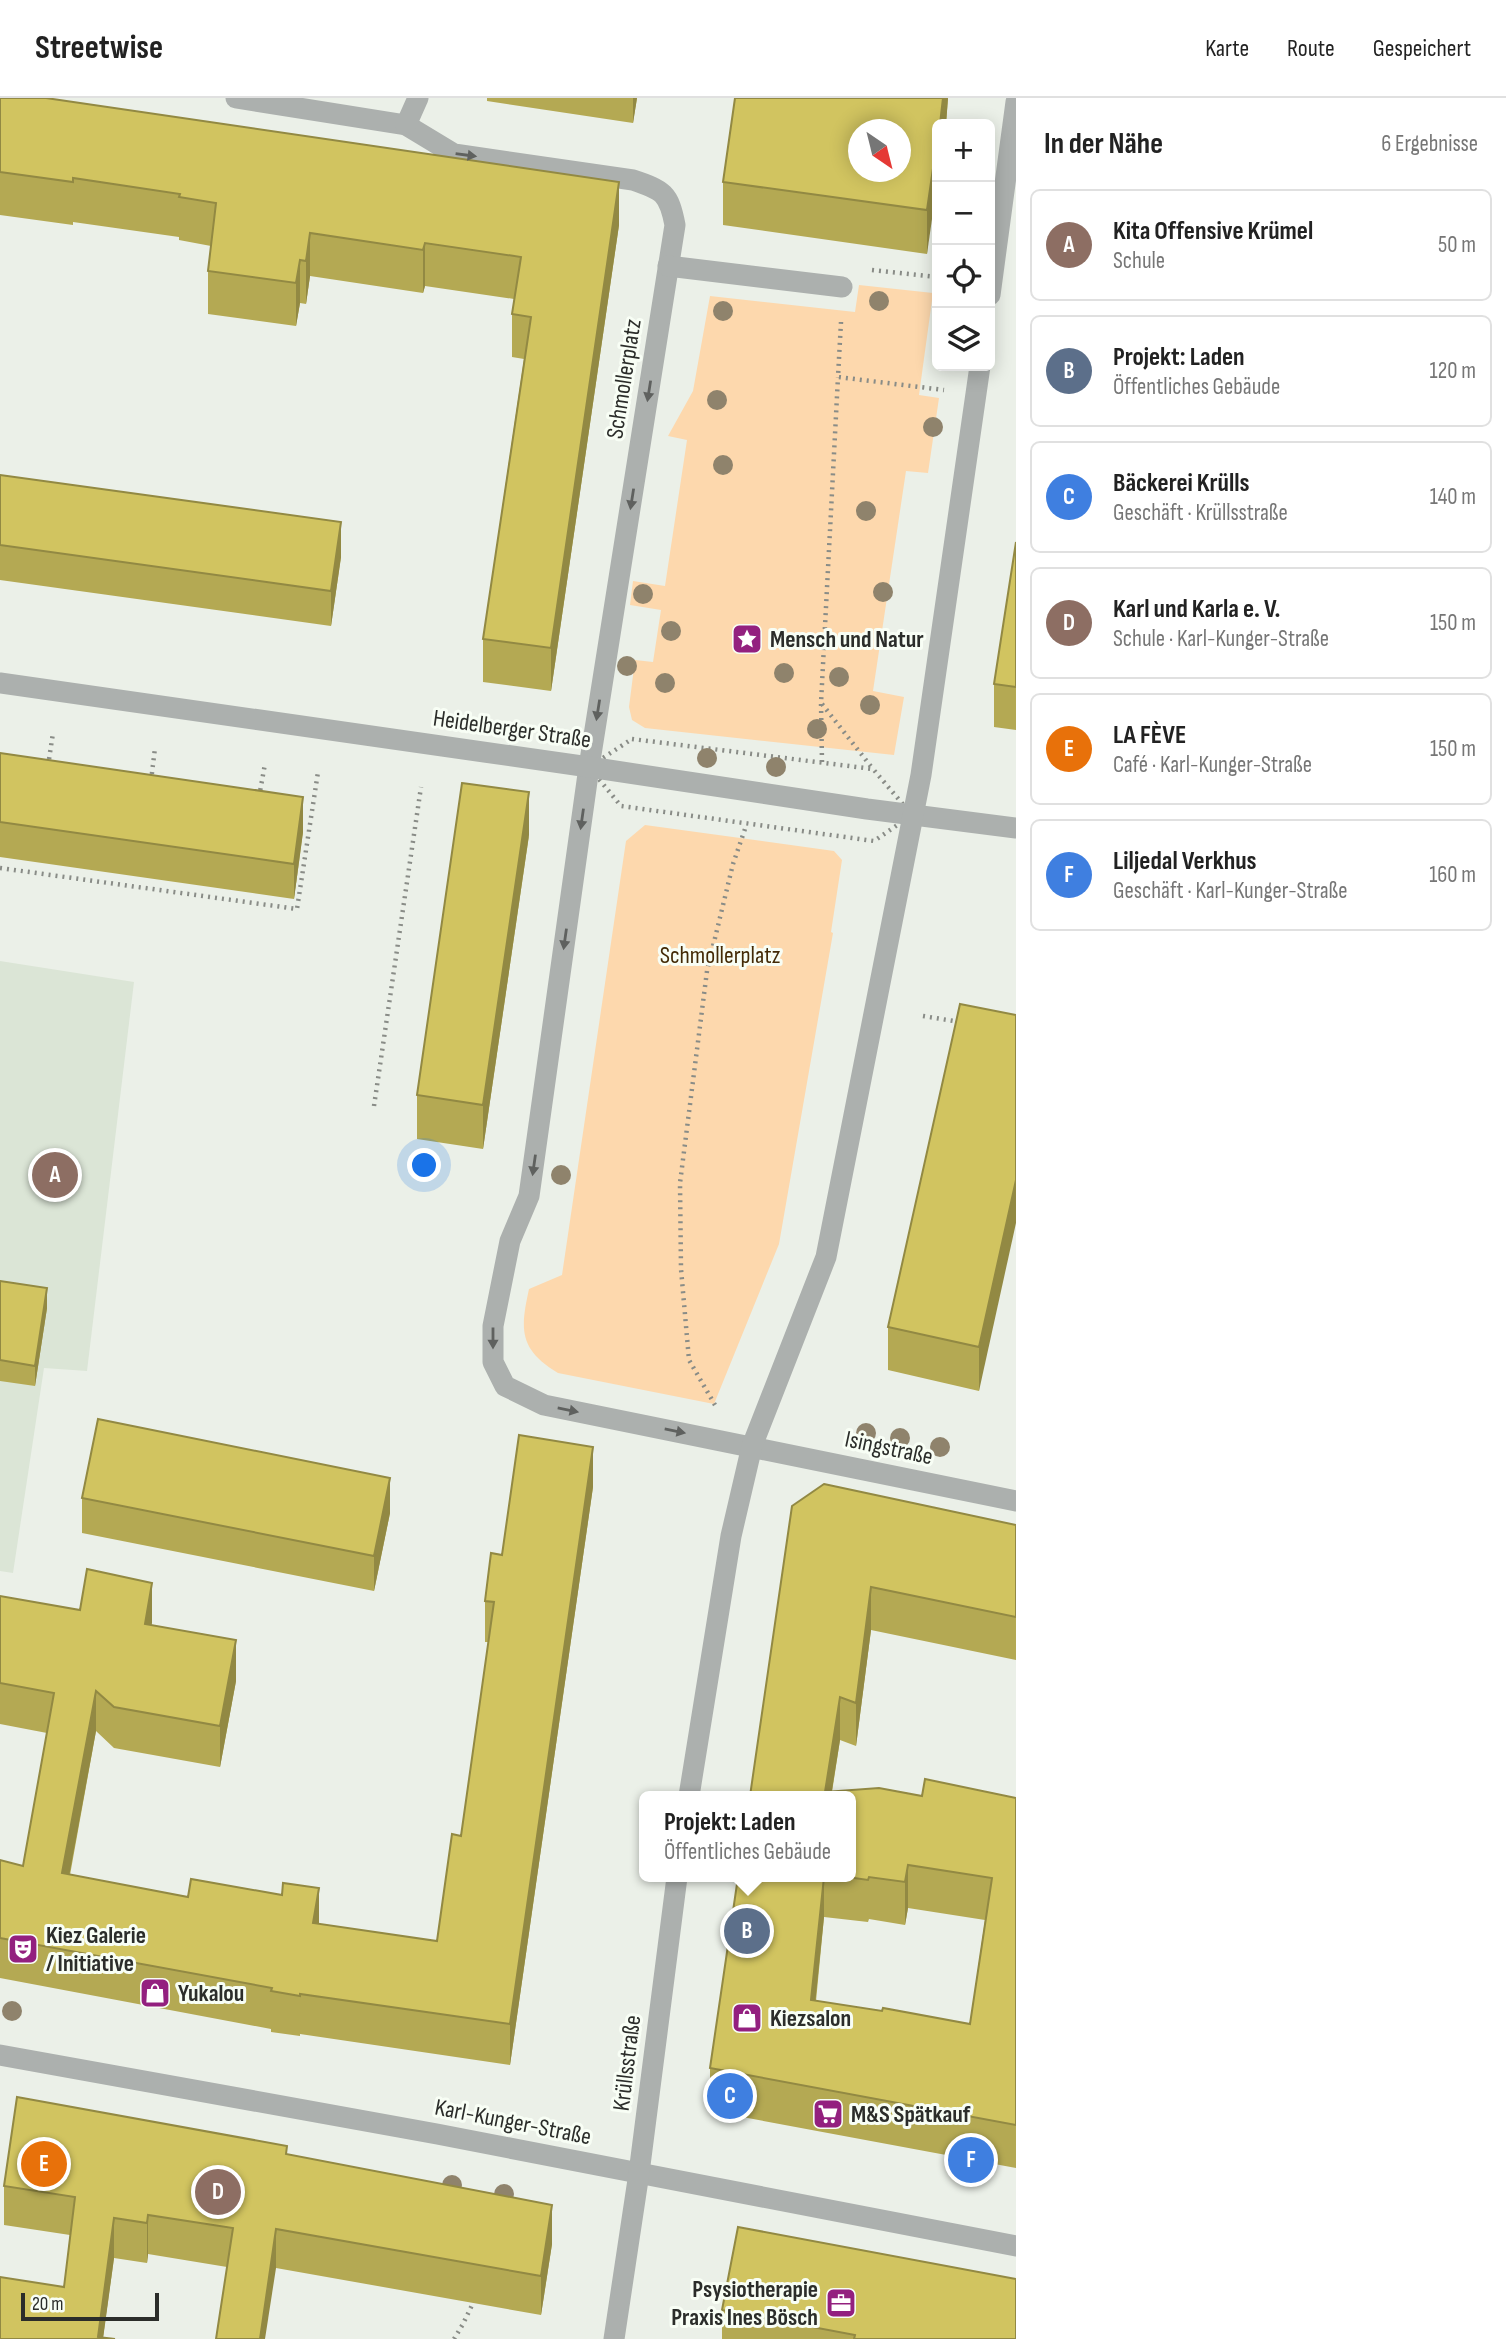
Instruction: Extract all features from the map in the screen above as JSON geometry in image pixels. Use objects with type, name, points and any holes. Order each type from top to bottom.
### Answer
[{"type":"street","points":[[236,98],[406,125],[418,98]]},
{"type":"street","points":[[995,258],[1016,102]]},
{"type":"street","name":"Schmollerplatz","points":[[406,125],[454,154],[633,180],[658,188],[671,204],[675,225],[589,767],[529,1196],[510,1241],[494,1326],[493,1362],[505,1386],[544,1405],[752,1446]]},
{"type":"street","points":[[668,266],[842,287]]},
{"type":"street","points":[[690,1791],[731,1536],[752,1446],[826,1257],[923,763],[979,371]]},
{"type":"street","name":"Heidelberger Straße","points":[[0,683],[1016,828]]},
{"type":"street","name":"Isingstraße","points":[[752,1446],[1016,1501]]},
{"type":"street","name":"Krüllsstraße","points":[[614,2339],[639,2173],[676,1882]]},
{"type":"street","name":"Karl-Kunger-Straße","points":[[0,2055],[437,2134],[1016,2246]]},
{"type":"path","points":[[822,762],[821,703],[842,287]]},
{"type":"path","points":[[838,377],[976,394]]},
{"type":"path","points":[[821,703],[873,769]]},
{"type":"path","points":[[47,770],[54,733]]},
{"type":"path","points":[[150,785],[155,748]]},
{"type":"path","points":[[259,801],[265,764]]},
{"type":"path","points":[[0,868],[297,909],[318,772]]},
{"type":"path","points":[[374,1107],[421,787]]},
{"type":"path","points":[[752,1446],[714,1404],[689,1360],[681,1269],[680,1183],[707,971],[733,864],[758,793]]},
{"type":"path","points":[[923,1016],[963,1023]]},
{"type":"path","points":[[454,2339],[473,2302]]},
{"type":"shaded area","points":[[0,961],[134,982],[87,1371],[44,1368],[13,1573],[0,1571]]},
{"type":"green space","points":[[859,285],[932,293],[919,395],[939,398],[928,473],[906,471],[873,691],[904,697],[894,755],[645,728],[632,720],[629,707],[635,660],[653,662],[661,610],[630,605],[633,581],[665,586],[687,440],[668,436],[693,391],[710,296],[855,312]]},
{"type":"green space","name":"Schmollerplatz","points":[[645,825],[834,851],[842,860],[831,932],[833,933],[779,1244],[714,1404],[558,1373],[529,1347],[524,1327],[529,1289],[562,1275],[626,841]]},
{"type":"building","points":[[0,98],[46,98],[619,182],[551,648],[483,639],[531,317],[512,314],[521,257],[425,243],[423,250],[310,233],[306,261],[300,260],[296,283],[208,271],[216,203],[179,197],[180,194],[73,178],[73,182],[0,172]]},
{"type":"building","points":[[735,98],[943,98],[941,119],[932,119],[932,176],[927,210],[723,182]]},
{"type":"building","points":[[0,475],[341,522],[331,591],[0,545]]},
{"type":"building","points":[[1016,542],[1016,687],[994,684]]},
{"type":"building","points":[[0,753],[303,797],[294,864],[0,822]]},
{"type":"building","points":[[462,783],[529,792],[483,1105],[417,1095]]},
{"type":"building","points":[[960,1004],[1016,1015],[1016,1180],[979,1347],[888,1327]]},
{"type":"building","points":[[0,1281],[47,1288],[35,1366],[0,1360]]},
{"type":"building","points":[[98,1419],[390,1478],[374,1556],[82,1498]]},
{"type":"building","points":[[519,1435],[593,1447],[510,2024],[300,1996],[271,1991],[272,1988],[0,1938],[0,1860],[23,1866],[54,1693],[0,1683],[0,1596],[80,1610],[87,1569],[152,1583],[145,1624],[236,1640],[220,1726],[114,1707],[96,1691],[62,1873],[188,1897],[191,1879],[282,1895],[283,1883],[319,1888],[313,1923],[437,1941],[452,1834],[461,1836],[494,1602],[485,1601],[491,1553],[502,1555]]},
{"type":"building","points":[[824,1484],[1016,1525],[1016,1617],[871,1587],[856,1703],[840,1697],[825,1791],[751,1791],[792,1506]]},
{"type":"building","points":[[925,1779],[1016,1798],[1016,2125],[710,2068],[737,1882],[823,1882],[811,2000],[882,2011],[883,2008],[970,2024],[992,1878],[908,1865],[905,1882],[869,1877],[868,1880],[856,1878],[856,1791],[838,1791],[879,1788],[922,1796]]},
{"type":"building","points":[[17,2097],[287,2146],[286,2154],[552,2205],[541,2276],[276,2229],[260,2339],[216,2339],[233,2228],[148,2215],[147,2223],[114,2218],[98,2337],[115,2339],[0,2339],[0,2277],[64,2287],[75,2197],[4,2186]]},
{"type":"building","points":[[738,2227],[1016,2279],[1016,2339],[854,2339],[855,2335],[722,2310]]},
{"type":"place","name":"Mensch und Natur","points":[[747,639]]},
{"type":"place","name":"Kita Offensive Krümel","points":[[55,1175]]},
{"type":"place","name":"Projekt: Laden","points":[[747,1931]]},
{"type":"place","name":"Kiez Galerie / Initiative","points":[[23,1949]]},
{"type":"place","name":"Yukalou","points":[[155,1993]]},
{"type":"place","name":"Kiezsalon","points":[[747,2018]]},
{"type":"place","name":"Bäckerei Krülls","points":[[730,2096]]},
{"type":"place","name":"M&S Spätkauf","points":[[828,2114]]},
{"type":"place","name":"Liljedal Verkhus","points":[[971,2160]]},
{"type":"place","name":"LA FÈVE","points":[[44,2164]]},
{"type":"place","name":"Karl und Karla e. V.","points":[[218,2192]]},
{"type":"place","name":"Psysiotherapie Praxis Ines Bösch","points":[[841,2303]]}]
